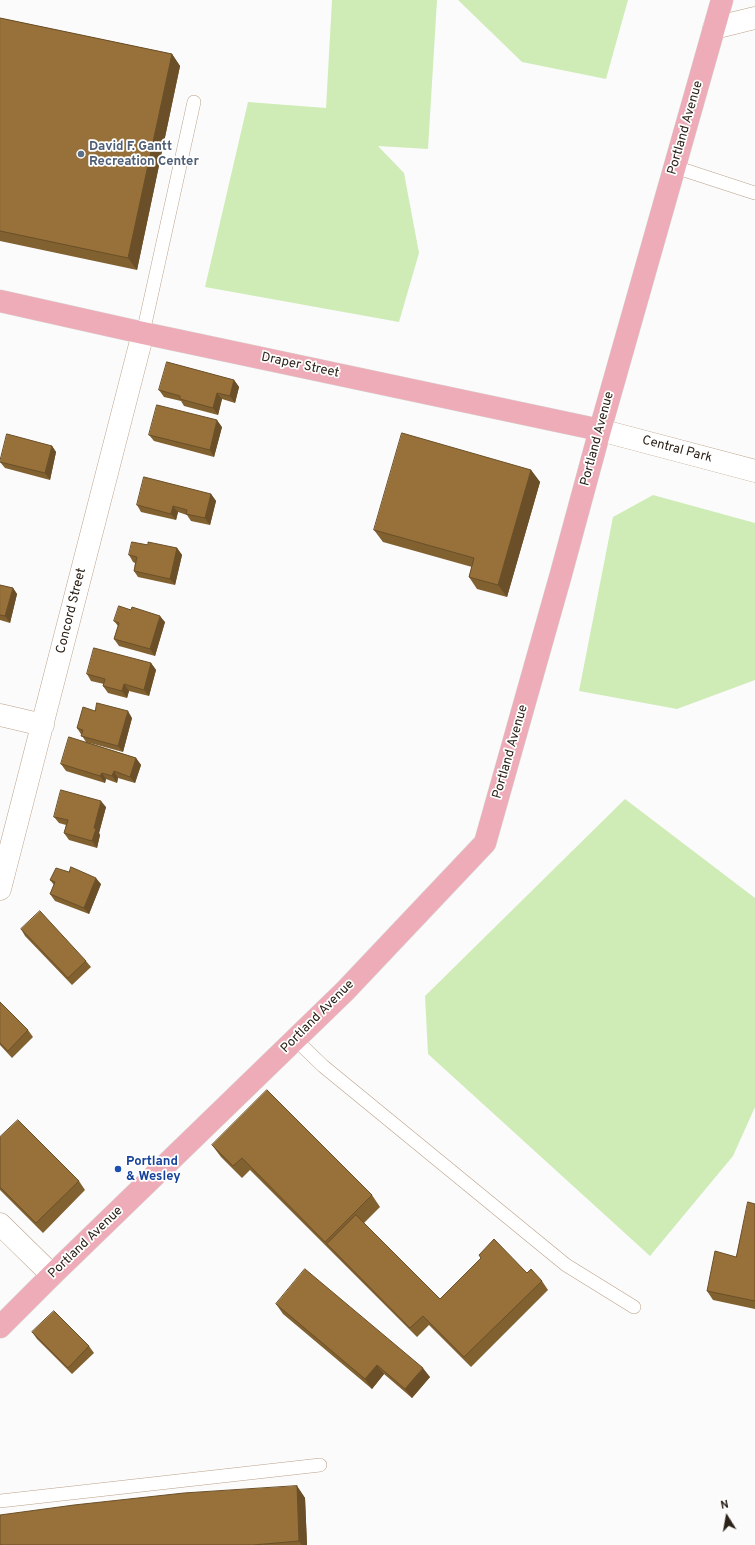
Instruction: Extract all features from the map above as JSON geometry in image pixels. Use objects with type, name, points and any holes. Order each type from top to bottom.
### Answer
[{"type":"main road","name":"Portland Avenue","points":[[0,1328],[52,1275],[351,985],[485,843],[722,0]]},
{"type":"main road","name":"Draper Street","points":[[0,301],[142,333],[600,430]]},
{"type":"street","points":[[714,28],[755,18]]},
{"type":"street","name":"Concord Street","points":[[0,889],[142,333]]},
{"type":"street","name":"Central Park","points":[[600,430],[755,471]]},
{"type":"street","points":[[0,716],[43,725]]},
{"type":"street","points":[[0,1224],[52,1275]]},
{"type":"lane","points":[[142,333],[194,102]]},
{"type":"lane","points":[[675,167],[755,193]]},
{"type":"lane","points":[[296,1040],[323,1066],[566,1265],[634,1307]]},
{"type":"lane","points":[[0,1501],[320,1465]]},
{"type":"green space","points":[[332,0],[437,0],[428,149],[378,146],[404,173],[419,253],[399,322],[205,287],[248,102],[326,108]]},
{"type":"green space","points":[[458,0],[628,0],[606,79],[522,62]]},
{"type":"green space","points":[[653,495],[755,523],[755,680],[677,709],[579,691],[613,517]]},
{"type":"green space","points":[[625,799],[755,898],[755,1107],[733,1156],[650,1256],[428,1054],[425,996]]},
{"type":"building","name":"David F. Gantt Recreation Center","points":[[0,18],[172,54],[128,258],[0,231]]},
{"type":"building","points":[[167,362],[234,380],[230,396],[217,393],[213,408],[180,399],[180,396],[159,390]]},
{"type":"building","points":[[157,405],[217,420],[210,450],[149,435]]},
{"type":"building","points":[[402,433],[531,470],[498,585],[469,577],[474,558],[374,530]]},
{"type":"building","points":[[7,434],[52,446],[45,473],[0,462]]},
{"type":"building","points":[[144,477],[211,494],[205,518],[186,514],[187,510],[173,506],[171,514],[137,505]]},
{"type":"building","points":[[132,542],[148,545],[148,542],[177,548],[170,579],[134,571],[137,557],[129,555]]},
{"type":"building","points":[[0,585],[13,588],[5,616],[0,615]]},
{"type":"building","points":[[119,606],[131,610],[132,607],[160,616],[150,649],[114,639],[119,623],[114,621]]},
{"type":"building","points":[[94,648],[151,663],[144,690],[124,684],[122,691],[103,686],[105,679],[87,674]]},
{"type":"building","points":[[97,703],[128,711],[118,746],[81,736],[83,730],[77,728],[83,707],[95,711]]},
{"type":"building","points":[[69,737],[136,758],[130,777],[114,771],[112,776],[102,773],[100,776],[61,764]]},
{"type":"building","points":[[61,790],[101,801],[94,828],[96,829],[92,841],[64,833],[68,820],[54,817]]},
{"type":"building","points":[[71,867],[96,878],[84,908],[50,894],[55,882],[50,880],[56,868],[69,872]]},
{"type":"building","points":[[40,911],[86,961],[68,978],[21,929]]},
{"type":"building","points":[[0,1002],[28,1030],[8,1051],[0,1043]]},
{"type":"building","points":[[267,1090],[372,1195],[325,1242],[242,1158],[233,1166],[212,1145]]},
{"type":"building","points":[[18,1120],[79,1181],[36,1223],[0,1187],[0,1137]]},
{"type":"building","points":[[748,1202],[755,1204],[755,1301],[707,1291],[715,1251],[736,1257]]},
{"type":"building","points":[[356,1215],[440,1299],[481,1258],[479,1255],[494,1239],[527,1273],[531,1269],[542,1281],[464,1357],[423,1316],[410,1328],[327,1244]]},
{"type":"building","points":[[305,1269],[423,1368],[405,1389],[377,1365],[365,1379],[276,1304]]},
{"type":"building","points":[[54,1311],[89,1346],[68,1368],[32,1332]]},
{"type":"building","points":[[297,1486],[299,1541],[253,1545],[0,1545],[0,1515],[184,1493]]},
{"type":"place","name":"David F. Gantt Recreation Center","points":[[81,154]]},
{"type":"place","name":"Portland & Wesley","points":[[118,1169]]}]
